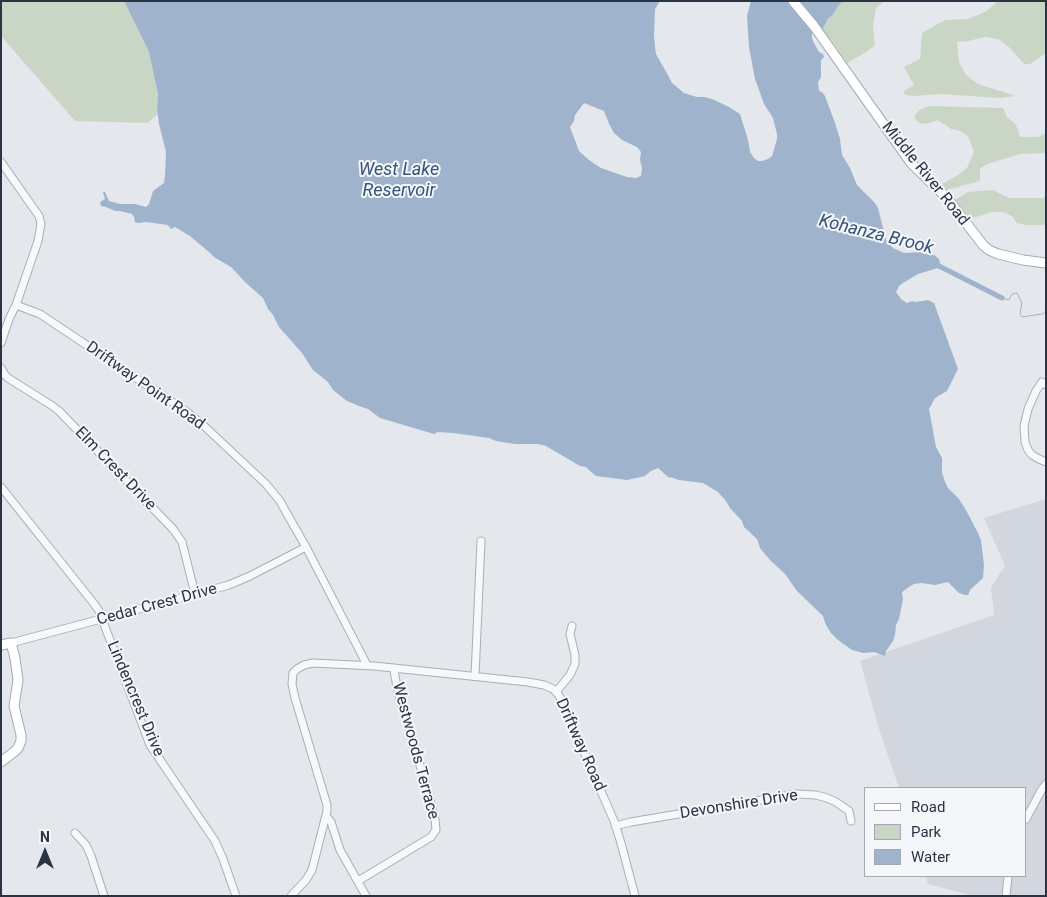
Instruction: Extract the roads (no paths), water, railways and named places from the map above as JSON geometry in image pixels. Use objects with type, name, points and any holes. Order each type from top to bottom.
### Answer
[{"type":"main road","name":"Middle River Road","points":[[793,1],[814,26],[912,163],[947,198],[983,245],[998,254],[1046,263]]},
{"type":"main road","name":"Cedar Crest Drive","points":[[1,645],[11,643]]},
{"type":"main road","points":[[1,762],[17,750],[22,738],[14,706],[18,676],[11,643]]},
{"type":"street","points":[[1,162],[39,216],[41,224],[39,238],[1,343]]},
{"type":"street","name":"Driftway Point Road","points":[[16,305],[40,314],[178,405],[196,419],[273,492],[282,504],[306,547],[367,665]]},
{"type":"street","name":"Elm Crest Drive","points":[[1,368],[8,378],[59,412],[173,529],[182,542],[195,594]]},
{"type":"street","points":[[1045,382],[1036,391],[1028,409],[1024,434],[1028,450],[1032,455],[1046,462]]},
{"type":"street","name":"Lindencrest Drive","points":[[1,487],[95,605],[103,619],[150,745],[215,841],[236,896]]},
{"type":"street","points":[[475,676],[480,542]]},
{"type":"street","name":"Cedar Crest Drive","points":[[11,643],[224,586],[239,581],[306,547]]},
{"type":"street","points":[[556,692],[570,675],[575,664],[570,634],[572,626]]},
{"type":"street","name":"Driftway Road","points":[[326,816],[327,804],[294,692],[293,674],[299,667],[310,663],[367,665],[536,683],[556,692],[561,699],[615,826],[625,854],[635,896]]},
{"type":"street","name":"Westwoods Terrace","points":[[358,882],[431,836],[436,830],[425,782],[398,692],[394,668]]},
{"type":"street","points":[[1027,817],[1046,784]]},
{"type":"street","name":"Devonshire Drive","points":[[615,826],[796,794],[809,794],[827,798],[849,811],[851,821]]},
{"type":"street","points":[[326,816],[331,822],[340,850],[366,896]]},
{"type":"street","points":[[291,896],[306,880],[312,870],[326,816]]},
{"type":"street","points":[[75,833],[90,853],[104,896]]},
{"type":"street","points":[[1006,896],[1008,877]]},
{"type":"water","name":"West Lake Reservoir","points":[[124,1],[660,1],[655,9],[654,35],[656,54],[672,83],[684,93],[712,99],[740,114],[750,152],[758,161],[762,161],[772,156],[777,134],[773,118],[764,104],[755,79],[749,47],[747,16],[751,1],[787,1],[812,32],[814,43],[819,52],[823,54],[821,77],[818,82],[819,91],[825,96],[840,139],[842,155],[857,185],[878,208],[886,240],[893,248],[904,253],[920,252],[934,255],[939,259],[938,268],[918,274],[899,286],[896,292],[907,303],[928,300],[934,303],[958,369],[947,391],[935,398],[929,409],[936,447],[942,458],[942,472],[945,482],[959,499],[981,540],[984,565],[983,578],[970,590],[968,595],[959,593],[948,582],[935,585],[914,584],[902,592],[903,599],[895,635],[885,656],[874,652],[863,653],[852,650],[831,633],[823,616],[797,591],[785,574],[770,560],[760,548],[757,539],[744,527],[742,521],[718,492],[703,483],[668,477],[658,468],[645,476],[627,480],[596,476],[586,467],[580,466],[546,446],[515,444],[453,433],[438,432],[434,434],[380,418],[368,409],[347,401],[313,370],[302,353],[279,327],[263,298],[231,267],[214,257],[190,236],[175,227],[171,229],[168,225],[146,222],[138,223],[135,222],[132,214],[101,206],[100,202],[105,199],[103,192],[105,192],[109,201],[146,207],[149,204],[153,191],[164,183],[166,152],[159,124],[158,94],[149,52]],"holes":[[[584,103],[604,111],[614,133],[622,140],[637,147],[641,152],[641,176],[636,178],[627,177],[601,168],[579,151],[570,127],[575,115]]]},
{"type":"water","points":[[799,1],[843,1],[832,16],[828,18],[822,30]]},
{"type":"waterway","name":"Kohanza Brook","points":[[939,266],[1002,298]]},
{"type":"waterway","name":"Kohanza Brook","points":[[1002,298],[1009,300],[1012,294],[1017,293],[1022,303],[1020,314],[1022,317],[1042,314],[1046,311]]}]
